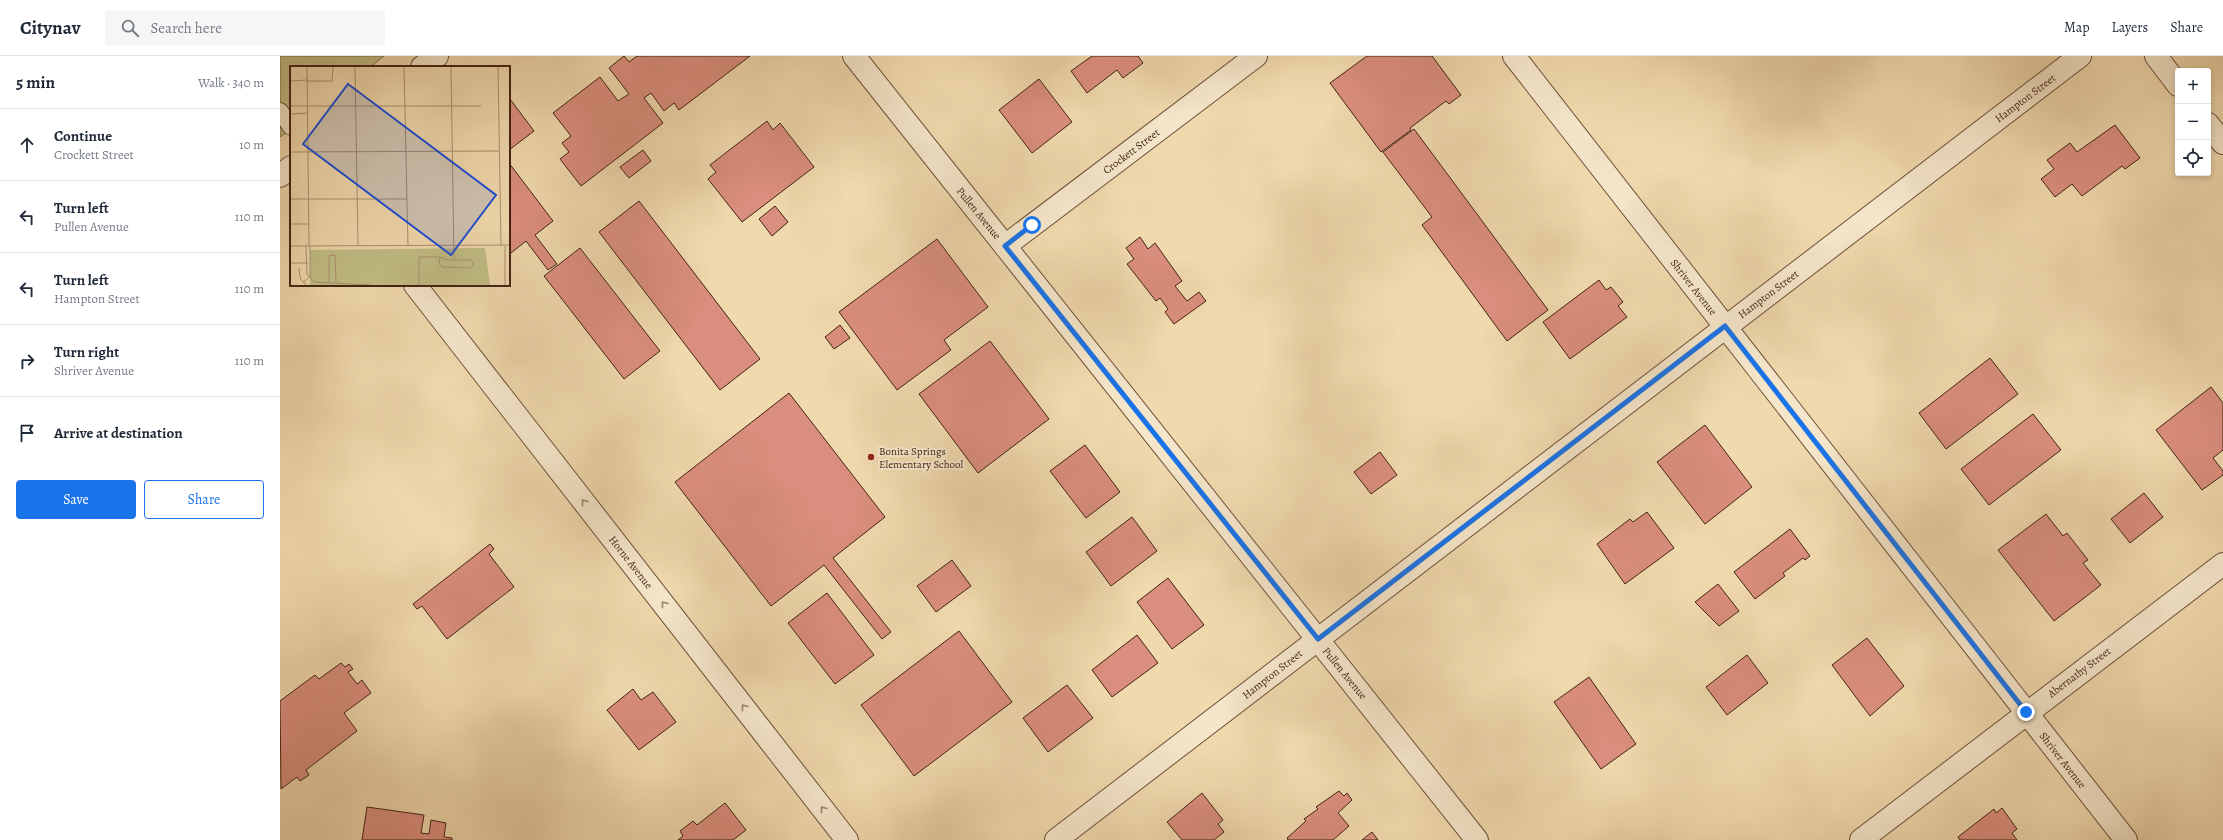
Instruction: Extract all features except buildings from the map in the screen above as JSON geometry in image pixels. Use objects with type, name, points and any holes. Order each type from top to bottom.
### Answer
[{"type":"street","points":[[423,66],[437,56]]},
{"type":"street","name":"Pullen Avenue","points":[[854,56],[1477,840]]},
{"type":"street","name":"Crockett Street","points":[[1005,246],[1256,56]]},
{"type":"street","name":"Shriver Avenue","points":[[1514,56],[2126,840]]},
{"type":"street","name":"Hampton Street","points":[[1056,840],[1725,326],[2080,56]]},
{"type":"street","points":[[2156,56],[2175,81]]},
{"type":"street","points":[[2211,128],[2223,143]]},
{"type":"street","points":[[280,176],[290,168]]},
{"type":"street","name":"Horne Avenue","points":[[416,286],[847,840]]},
{"type":"street","name":"Abernathy Street","points":[[1861,840],[2026,712],[2223,564]]},
{"type":"lane","points":[[280,111],[290,126]]},
{"type":"shaded area","points":[[280,56],[384,56],[371,66],[290,66],[290,130],[280,137]]},
{"type":"place","name":"Bonita Springs Elementary School","points":[[871,457]]},
{"type":"route","points":[[1032,225],[1005,246],[1318,639],[1725,326],[2026,712]]}]
